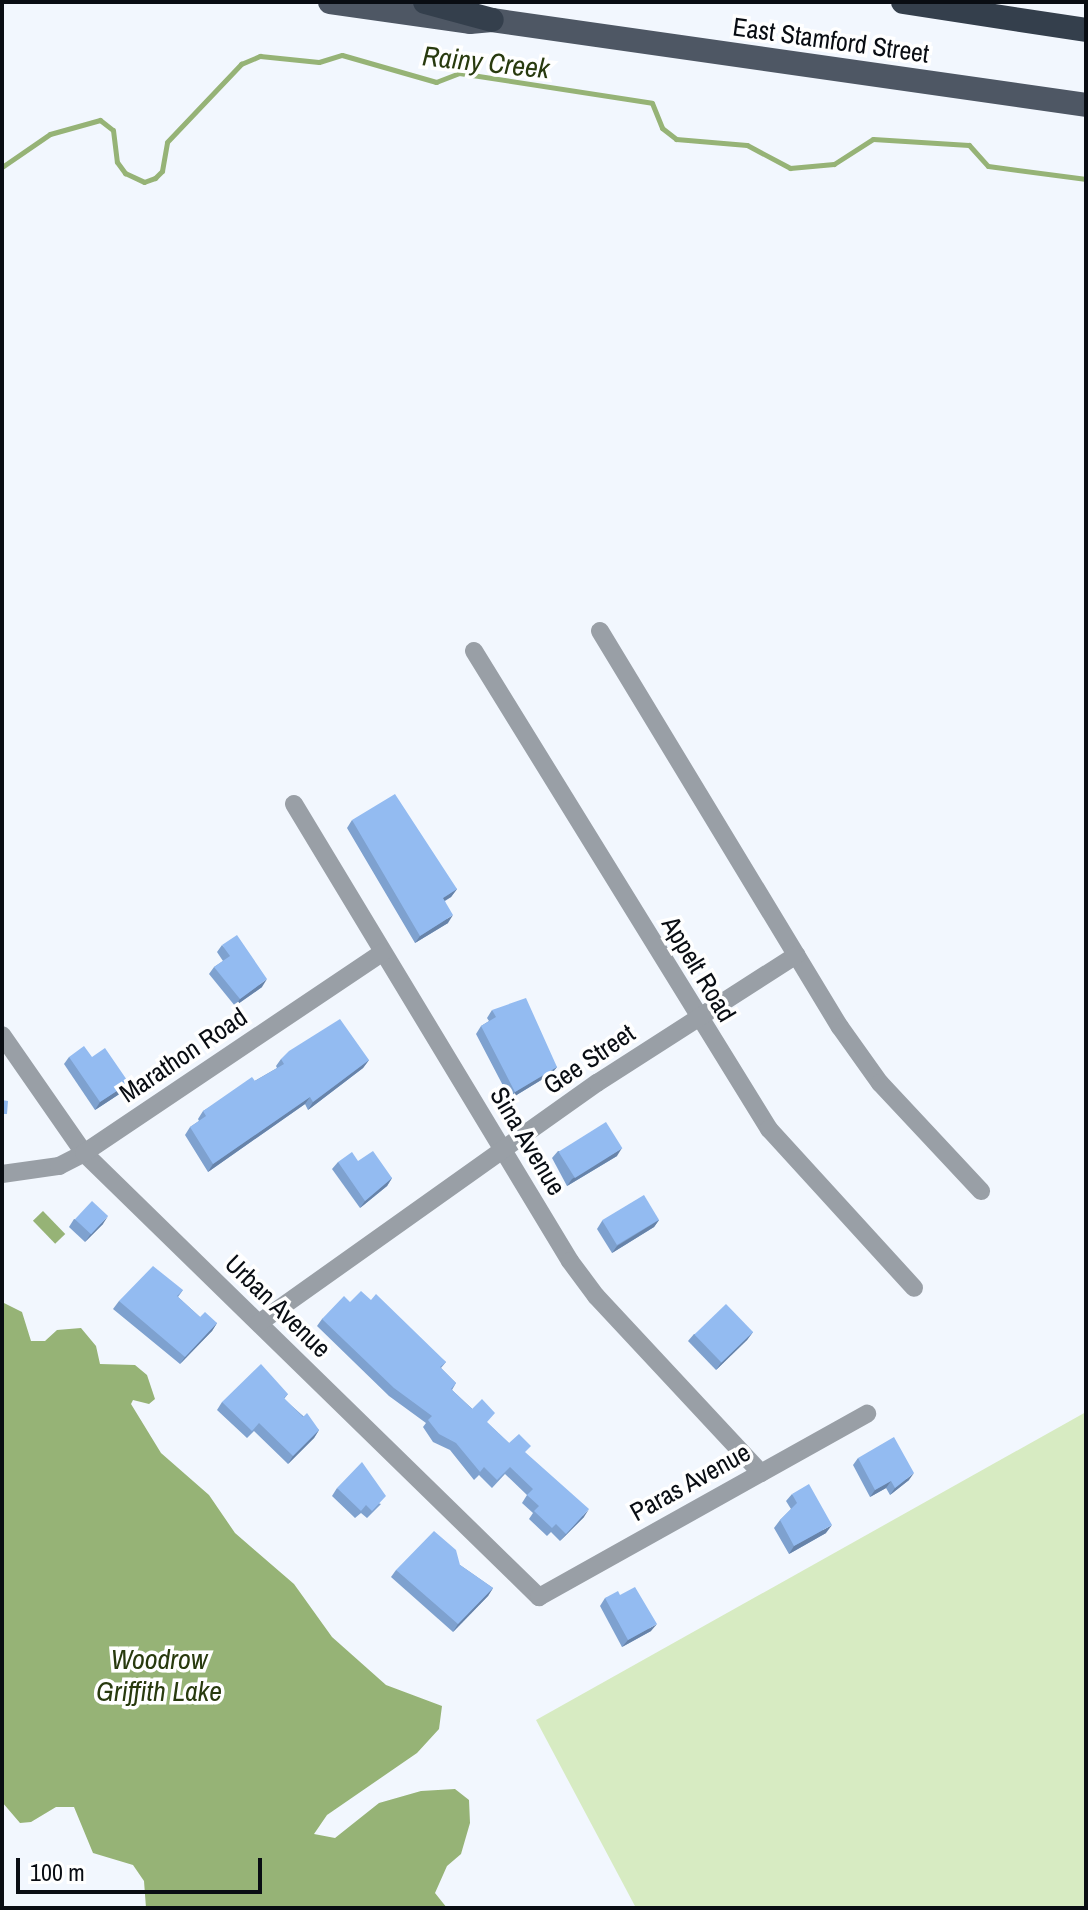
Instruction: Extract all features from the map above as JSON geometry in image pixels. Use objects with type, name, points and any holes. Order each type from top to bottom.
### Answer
[{"type":"highway","points":[[425,2],[492,20]]},
{"type":"highway","points":[[903,2],[1086,30]]},
{"type":"main road","name":"East Stamford Street","points":[[330,2],[470,22],[492,20],[1086,105]]},
{"type":"street","points":[[600,631],[796,955],[880,1083],[981,1191]]},
{"type":"street","name":"Appelt Road","points":[[474,651],[769,1129],[914,1288]]},
{"type":"street","name":"Sina Avenue","points":[[294,804],[502,1150],[596,1296],[761,1473]]},
{"type":"street","name":"Marathon Road","points":[[2,1174],[59,1166],[84,1153],[383,952]]},
{"type":"street","name":"Gee Street","points":[[259,1323],[502,1150],[698,1017],[796,955]]},
{"type":"street","name":"Urban Avenue","points":[[2,1035],[84,1153],[539,1597]]},
{"type":"street","name":"Paras Avenue","points":[[539,1597],[867,1414]]},
{"type":"shaded area","points":[[1086,1412],[1086,1908],[636,1908],[536,1720]]},
{"type":"water","points":[[43,1211],[65,1234],[55,1244],[33,1221]]},
{"type":"water","name":"Woodrow Griffith Lake","points":[[2,1302],[22,1312],[31,1341],[45,1341],[57,1330],[81,1328],[96,1346],[100,1364],[135,1365],[147,1375],[155,1399],[149,1404],[133,1400],[131,1404],[161,1453],[209,1495],[235,1533],[294,1584],[332,1637],[386,1685],[442,1706],[439,1729],[417,1753],[327,1815],[314,1834],[335,1838],[379,1803],[421,1791],[455,1789],[469,1800],[470,1823],[461,1854],[447,1866],[435,1893],[447,1908],[146,1908],[144,1881],[133,1865],[93,1853],[74,1807],[56,1807],[31,1822],[20,1823],[2,1802]]},
{"type":"building","points":[[395,794],[457,889],[443,898],[453,915],[420,936],[352,820]]},
{"type":"building","points":[[237,935],[267,979],[240,999],[214,967],[230,956],[222,945]]},
{"type":"building","points":[[526,998],[557,1067],[515,1092],[481,1026],[496,1017],[492,1010]]},
{"type":"building","points":[[340,1019],[369,1060],[313,1102],[310,1097],[213,1164],[190,1127],[206,1116],[203,1111],[252,1077],[255,1081],[284,1064],[281,1059],[289,1051]]},
{"type":"building","points":[[84,1046],[92,1057],[105,1048],[129,1083],[100,1102],[69,1057]]},
{"type":"building","points":[[2,1100],[8,1101],[7,1114],[2,1114]]},
{"type":"building","points":[[606,1122],[622,1148],[575,1178],[559,1152]]},
{"type":"building","points":[[373,1151],[392,1178],[365,1201],[338,1162],[352,1152],[358,1161]]},
{"type":"building","points":[[644,1195],[659,1220],[617,1245],[602,1220]]},
{"type":"building","points":[[92,1201],[108,1216],[91,1234],[75,1219]]},
{"type":"building","points":[[153,1266],[183,1290],[177,1296],[200,1317],[205,1312],[217,1323],[185,1357],[119,1301]]},
{"type":"building","points":[[361,1291],[371,1300],[376,1294],[446,1362],[440,1367],[456,1383],[451,1389],[472,1409],[482,1399],[495,1413],[487,1422],[509,1443],[519,1434],[531,1446],[525,1452],[589,1509],[566,1534],[556,1524],[552,1528],[534,1511],[539,1506],[527,1495],[533,1489],[510,1467],[497,1480],[484,1467],[480,1472],[456,1443],[439,1434],[428,1420],[432,1416],[394,1388],[322,1319],[344,1296],[350,1302]]},
{"type":"building","points":[[726,1304],[753,1332],[721,1363],[694,1335]]},
{"type":"building","points":[[261,1364],[288,1394],[284,1398],[303,1417],[307,1413],[319,1430],[293,1456],[259,1423],[252,1431],[222,1402]]},
{"type":"building","points":[[894,1437],[914,1473],[895,1488],[891,1481],[875,1490],[858,1458]]},
{"type":"building","points":[[362,1462],[386,1496],[372,1511],[366,1505],[361,1511],[337,1488]]},
{"type":"building","points":[[809,1484],[832,1525],[794,1546],[780,1520],[797,1503],[792,1494]]},
{"type":"building","points":[[434,1531],[456,1550],[460,1565],[493,1588],[458,1624],[396,1570]]},
{"type":"building","points":[[635,1587],[657,1624],[628,1640],[605,1598]]},
{"type":"waterway","name":"Rainy Creek","points":[[2,167],[50,134],[100,120],[113,130],[117,162],[125,173],[144,182],[162,171],[167,142],[241,64],[260,56],[319,62],[342,55],[436,82],[459,73],[652,103],[662,128],[676,139],[747,145],[790,168],[834,164],[873,139],[969,145],[988,166],[1086,179]]}]
